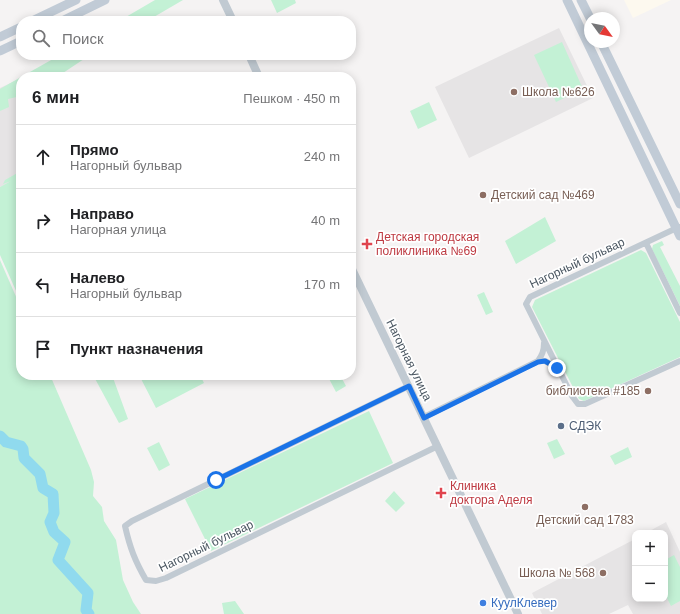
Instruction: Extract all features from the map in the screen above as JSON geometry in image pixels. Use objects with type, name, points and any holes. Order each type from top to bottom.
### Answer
[{"type":"main road","points":[[42,16],[76,0]]},
{"type":"main road","points":[[72,16],[105,0]]},
{"type":"main road","points":[[567,0],[679,230]]},
{"type":"main road","points":[[581,0],[587,12]]},
{"type":"main road","points":[[0,37],[16,29]]},
{"type":"main road","points":[[0,51],[16,43]]},
{"type":"main road","points":[[605,48],[680,204]]},
{"type":"street","points":[[223,0],[231,16]]},
{"type":"street","points":[[251,60],[257,72]]},
{"type":"street","name":"Нагорный бульвар","points":[[679,230],[646,243],[530,297],[526,304],[557,368],[578,404],[585,404],[680,361]]},
{"type":"street","points":[[646,243],[680,313]]},
{"type":"street","name":"Нагорная улица","points":[[356,277],[518,614]]},
{"type":"street","points":[[538,362],[542,356],[544,342]]},
{"type":"street","points":[[424,418],[538,362],[545,361],[557,368]]},
{"type":"street","name":"Нагорный бульвар","points":[[409,386],[132,521],[125,526],[136,562],[146,580],[156,581],[166,578],[438,446]]},
{"type":"shaded area","points":[[624,0],[671,0],[633,18]]},
{"type":"shaded area","name":"Школа №626","points":[[559,28],[593,98],[469,158],[435,87]]},
{"type":"shaded area","points":[[16,80],[16,179],[0,187],[0,88]]},
{"type":"shaded area","name":"Школа № 568","points":[[666,522],[680,552],[680,614],[633,614],[628,605],[609,614],[542,614],[532,593],[632,541],[632,602],[668,602],[668,530],[651,530]]},
{"type":"green space","points":[[155,0],[183,0],[156,16],[128,16]]},
{"type":"green space","points":[[271,0],[295,0],[296,3],[277,13]]},
{"type":"green space","points":[[562,42],[583,89],[556,102],[534,55]]},
{"type":"green space","points":[[51,60],[82,60],[64,72],[30,72]]},
{"type":"green space","points":[[16,80],[16,97],[8,99],[9,107],[0,111],[0,89]]},
{"type":"green space","points":[[429,102],[437,120],[418,129],[410,111]]},
{"type":"green space","points":[[16,174],[16,291],[0,255],[0,187],[11,181],[3,184],[5,180]]},
{"type":"green space","points":[[545,217],[556,241],[516,264],[505,241]]},
{"type":"green space","points":[[662,241],[664,245],[660,247],[680,286],[680,306],[652,249],[653,245]]},
{"type":"green space","points":[[641,250],[646,253],[680,322],[680,357],[584,401],[579,399],[532,307],[535,300]]},
{"type":"green space","points":[[0,260],[16,297],[16,380],[52,380],[91,470],[94,482],[93,496],[102,507],[104,521],[116,540],[123,580],[133,602],[141,614],[0,614]]},
{"type":"green space","points":[[484,292],[493,312],[486,315],[477,295]]},
{"type":"green space","points":[[96,380],[114,380],[128,419],[119,423]]},
{"type":"green space","points":[[142,380],[202,380],[204,383],[156,408]]},
{"type":"green space","points":[[330,380],[343,380],[346,386],[336,392]]},
{"type":"green space","points":[[369,411],[393,463],[211,551],[185,499]]},
{"type":"green space","points":[[557,439],[565,454],[554,459],[547,443]]},
{"type":"green space","points":[[159,442],[170,465],[159,471],[147,448]]},
{"type":"green space","points":[[628,447],[632,457],[615,465],[610,456]]},
{"type":"green space","points":[[394,491],[405,503],[396,512],[385,501]]},
{"type":"green space","points":[[674,555],[680,567],[680,601],[671,606],[668,600],[668,558]]},
{"type":"green space","points":[[235,601],[244,614],[224,614],[222,603]]},
{"type":"waterway","points":[[0,436],[6,442],[21,446],[23,449],[24,458],[40,474],[43,488],[53,494],[54,513],[50,522],[54,532],[65,542],[58,560],[88,593],[86,610],[89,614]]},
{"type":"place","name":"Школа №626","points":[[514,92]]},
{"type":"place","name":"Детский сад №469","points":[[483,195]]},
{"type":"place","name":"Детская городская поликлиника №69","points":[[367,244]]},
{"type":"place","name":"библиотека #185","points":[[648,391]]},
{"type":"place","name":"СДЭК","points":[[561,426]]},
{"type":"place","name":"Клиника доктора Аделя","points":[[441,493]]},
{"type":"place","name":"Детский сад 1783","points":[[585,507]]},
{"type":"place","name":"Школа № 568","points":[[603,573]]},
{"type":"place","name":"КуулКлевер","points":[[483,603]]},
{"type":"route","points":[[216,480],[409,386],[424,418],[538,362],[545,361],[557,368]]}]
